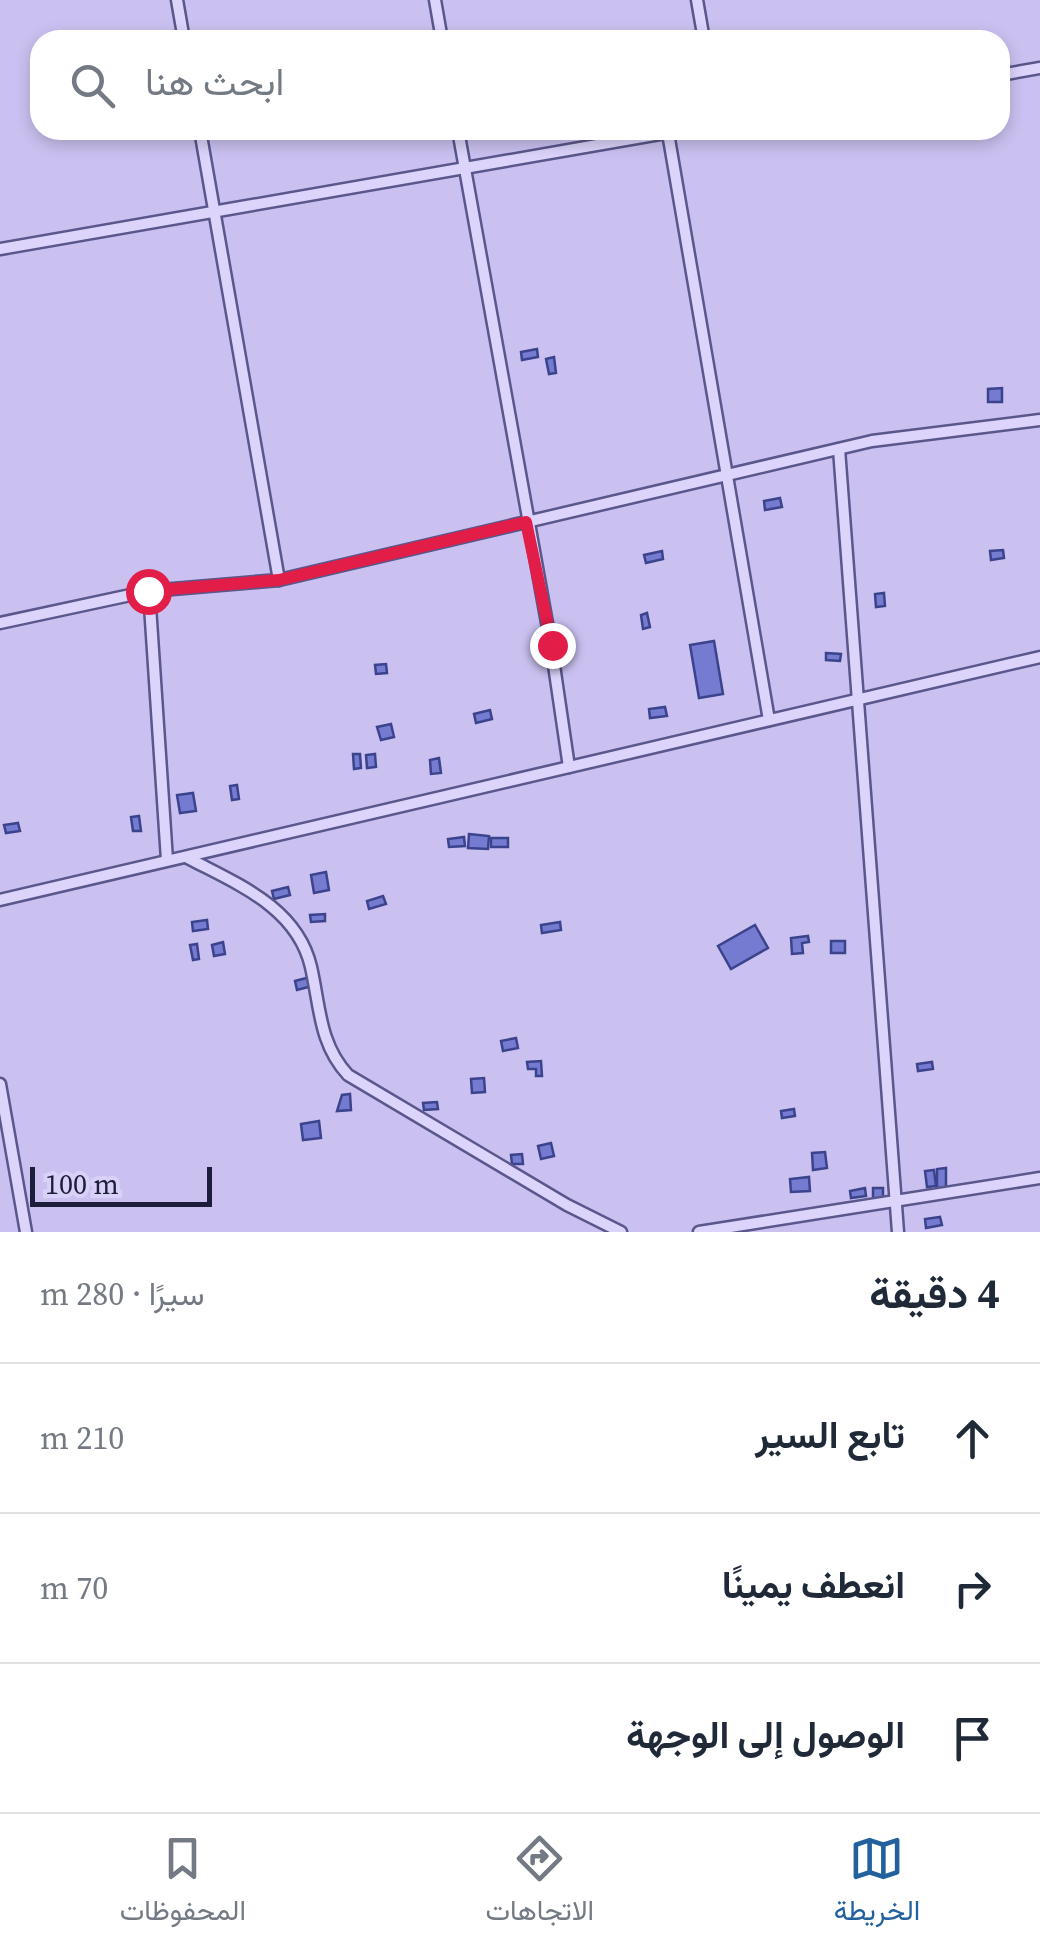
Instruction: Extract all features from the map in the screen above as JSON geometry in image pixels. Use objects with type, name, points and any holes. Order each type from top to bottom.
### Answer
[{"type":"street","points":[[177,0],[182,30]]},
{"type":"street","points":[[435,0],[440,30]]},
{"type":"street","points":[[697,0],[702,30]]},
{"type":"street","points":[[1010,72],[1040,68]]},
{"type":"street","points":[[202,140],[279,580]]},
{"type":"street","points":[[460,140],[526,522],[552,645],[568,767]]},
{"type":"street","points":[[0,249],[627,140]]},
{"type":"street","points":[[669,140],[769,720]]},
{"type":"street","points":[[0,623],[148,591],[279,580],[839,449],[1040,420]]},
{"type":"street","points":[[839,449],[898,1232]]},
{"type":"street","points":[[148,591],[167,860]]},
{"type":"street","points":[[0,900],[1040,656]]},
{"type":"street","points":[[188,858],[278,910],[298,934],[311,965],[323,1034],[334,1061],[348,1076],[567,1206],[621,1232]]},
{"type":"street","points":[[0,1084],[26,1232]]},
{"type":"street","points":[[700,1232],[1040,1178]]},
{"type":"street","points":[[796,1217],[798,1232]]},
{"type":"building","points":[[537,349],[538,357],[522,360],[521,352]]},
{"type":"building","points":[[554,357],[556,373],[549,374],[546,359]]},
{"type":"building","points":[[1002,388],[1002,402],[988,402],[988,389]]},
{"type":"building","points":[[780,498],[782,507],[765,510],[764,501]]},
{"type":"building","points":[[1003,550],[1004,558],[991,560],[990,551]]},
{"type":"building","points":[[662,551],[663,559],[646,563],[644,555]]},
{"type":"building","points":[[884,593],[885,606],[876,607],[875,594]]},
{"type":"building","points":[[647,613],[650,627],[643,629],[641,615]]},
{"type":"building","points":[[714,641],[723,694],[699,698],[690,645]]},
{"type":"building","points":[[826,653],[841,654],[840,661],[826,660]]},
{"type":"building","points":[[386,664],[387,673],[376,674],[375,665]]},
{"type":"building","points":[[665,707],[667,716],[650,718],[649,709]]},
{"type":"building","points":[[490,710],[492,719],[476,723],[474,714]]},
{"type":"building","points":[[391,724],[394,737],[381,740],[377,727]]},
{"type":"building","points":[[353,754],[360,754],[361,768],[354,769]]},
{"type":"building","points":[[375,754],[376,767],[367,768],[366,755]]},
{"type":"building","points":[[439,758],[441,773],[431,774],[430,760]]},
{"type":"building","points":[[237,785],[239,799],[232,800],[230,786]]},
{"type":"building","points":[[193,793],[196,811],[180,813],[177,795]]},
{"type":"building","points":[[139,816],[141,831],[133,831],[131,817]]},
{"type":"building","points":[[18,823],[20,831],[6,833],[4,825]]},
{"type":"building","points":[[469,834],[489,836],[488,849],[468,848]]},
{"type":"building","points":[[464,837],[465,846],[449,847],[448,839]]},
{"type":"building","points":[[491,838],[508,838],[508,847],[491,847]]},
{"type":"building","points":[[326,872],[329,890],[314,893],[311,875]]},
{"type":"building","points":[[288,887],[290,895],[274,899],[272,891]]},
{"type":"building","points":[[383,896],[386,904],[369,909],[367,901]]},
{"type":"building","points":[[325,914],[325,921],[311,922],[310,915]]},
{"type":"building","points":[[207,920],[208,929],[193,931],[192,922]]},
{"type":"building","points":[[560,922],[561,930],[542,933],[541,925]]},
{"type":"building","points":[[755,925],[768,948],[731,969],[718,946]]},
{"type":"building","points":[[808,936],[809,942],[802,943],[803,953],[792,954],[791,938]]},
{"type":"building","points":[[831,941],[845,941],[845,953],[831,953]]},
{"type":"building","points":[[223,942],[225,954],[214,956],[212,945]]},
{"type":"building","points":[[197,944],[199,959],[193,960],[190,945]]},
{"type":"building","points":[[310,977],[312,986],[297,990],[295,981]]},
{"type":"building","points":[[516,1038],[518,1048],[503,1051],[501,1041]]},
{"type":"building","points":[[541,1061],[542,1076],[536,1076],[536,1069],[528,1069],[527,1062]]},
{"type":"building","points":[[932,1062],[933,1069],[918,1071],[917,1064]]},
{"type":"building","points":[[484,1078],[485,1092],[472,1093],[471,1079]]},
{"type":"building","points":[[350,1094],[351,1110],[337,1111],[342,1095]]},
{"type":"building","points":[[437,1102],[438,1109],[424,1110],[423,1103]]},
{"type":"building","points":[[794,1109],[795,1116],[782,1118],[781,1111]]},
{"type":"building","points":[[319,1121],[321,1138],[303,1140],[301,1124]]},
{"type":"building","points":[[551,1143],[554,1156],[541,1159],[538,1146]]},
{"type":"building","points":[[825,1152],[827,1168],[813,1170],[812,1153]]},
{"type":"building","points":[[522,1154],[523,1164],[512,1164],[511,1155]]},
{"type":"building","points":[[946,1168],[946,1188],[937,1188],[937,1169]]},
{"type":"building","points":[[934,1170],[936,1186],[927,1187],[925,1171]]},
{"type":"building","points":[[809,1177],[810,1191],[791,1192],[790,1179]]},
{"type":"building","points":[[865,1188],[866,1196],[851,1198],[850,1191]]},
{"type":"building","points":[[873,1188],[883,1188],[883,1199],[873,1199]]},
{"type":"building","points":[[940,1217],[942,1225],[926,1228],[925,1219]]},
{"type":"route","points":[[148,591],[279,580],[526,522],[552,645]]}]
